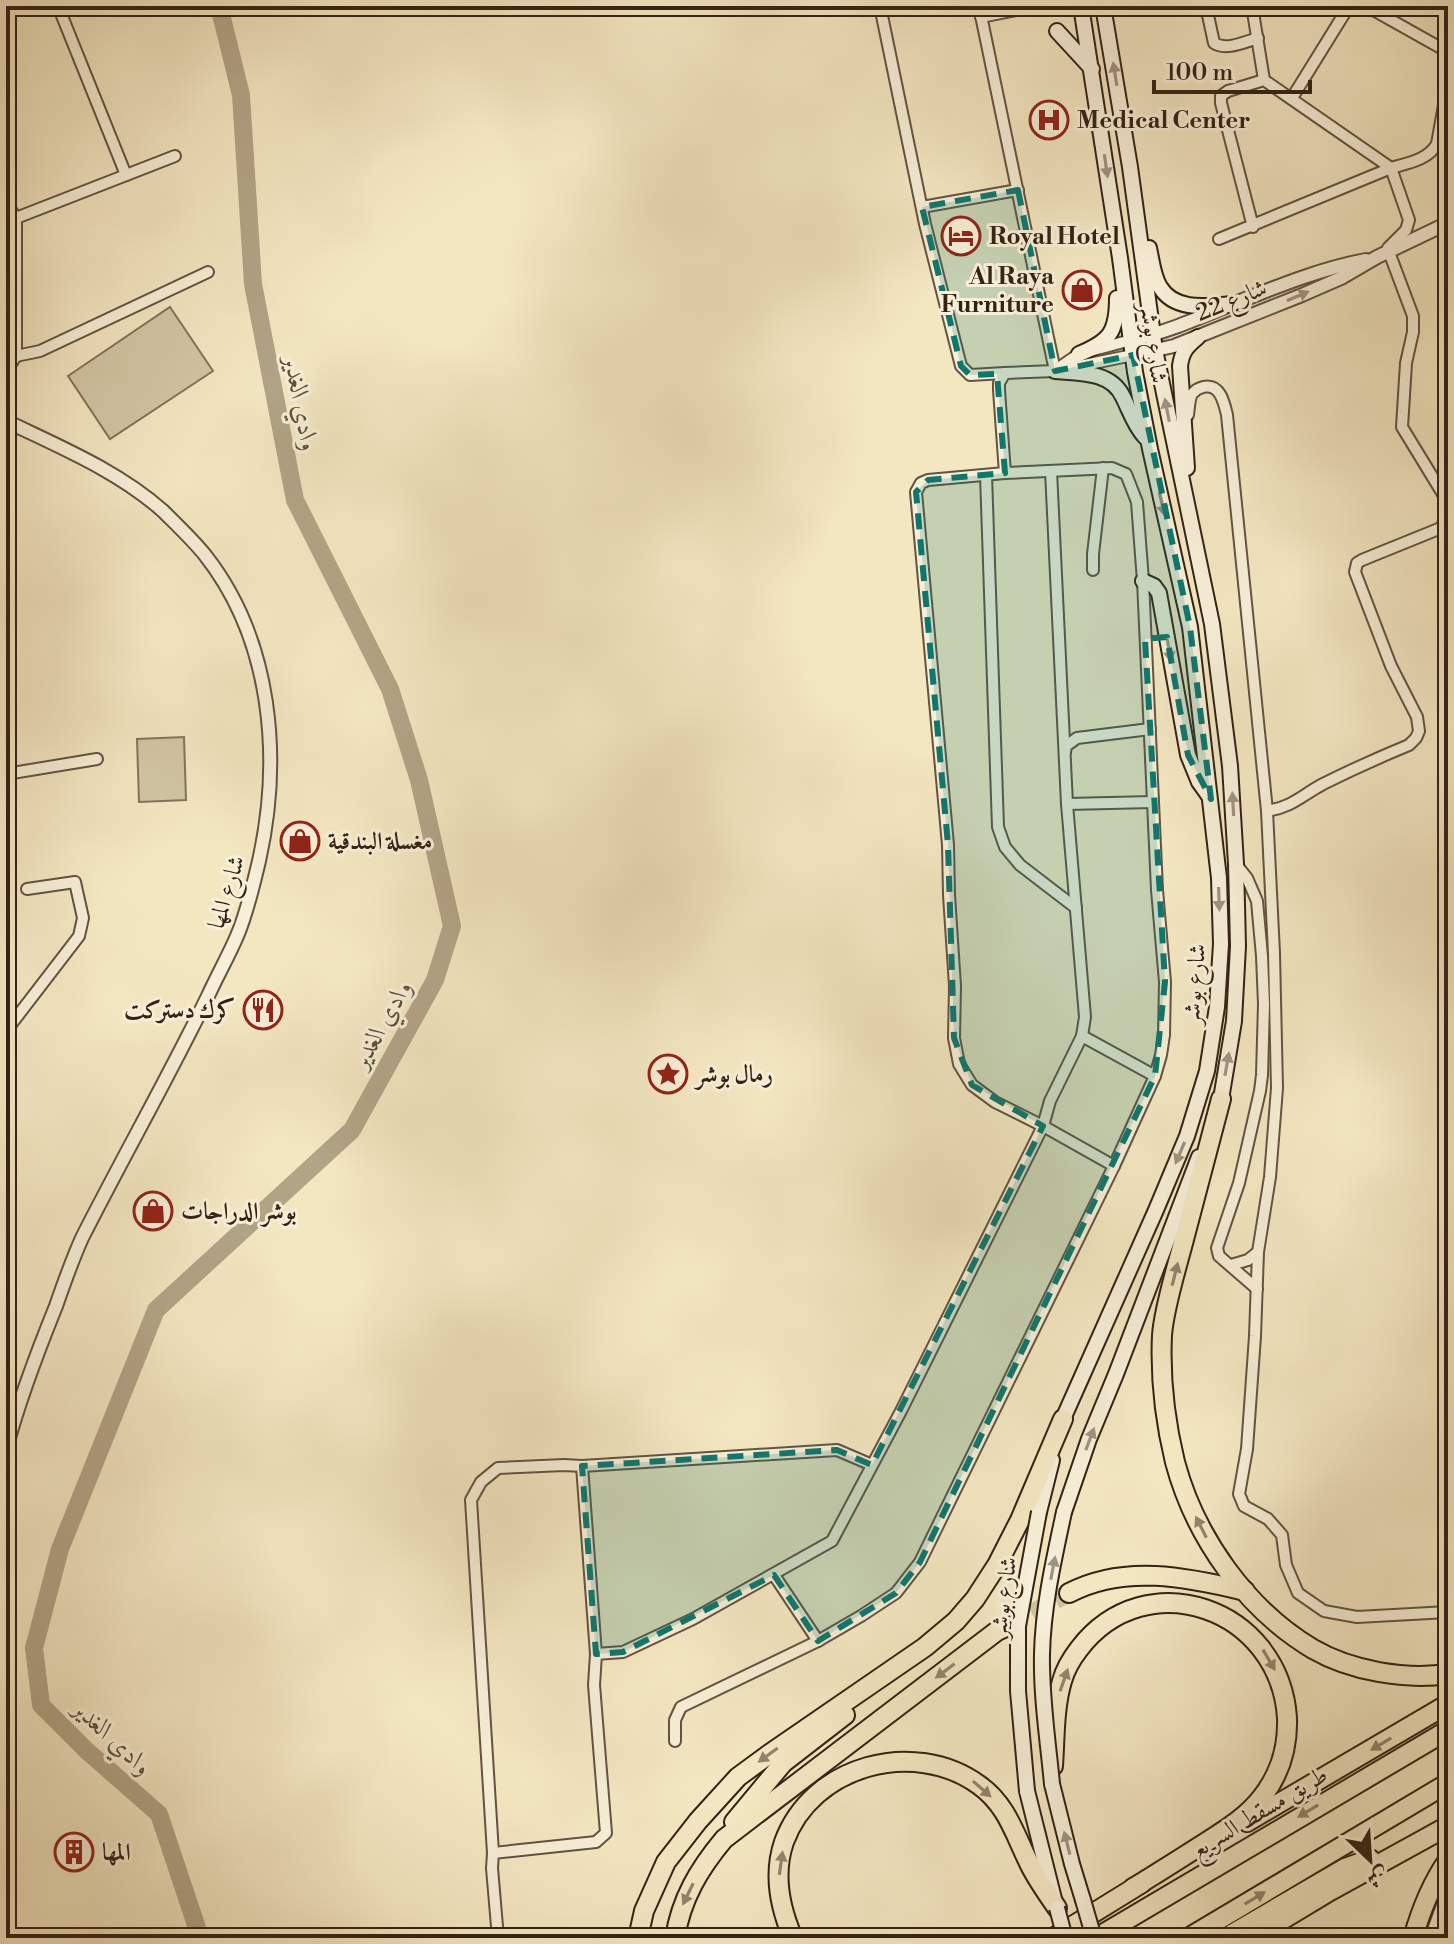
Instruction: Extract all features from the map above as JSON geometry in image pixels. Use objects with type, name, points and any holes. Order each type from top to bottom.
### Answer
[{"type":"highway","points":[[1221,1099],[1162,1332],[1165,1412],[1176,1464],[1188,1499],[1209,1543],[1245,1591],[1272,1619],[1313,1649],[1377,1672],[1412,1676],[1448,1674]]},
{"type":"highway","points":[[638,1938],[644,1911],[666,1862],[738,1777],[925,1647],[975,1599],[1020,1520],[1063,1419]]},
{"type":"highway","points":[[675,1938],[680,1911],[692,1886],[732,1824],[783,1763],[960,1625],[984,1596],[993,1581],[997,1565]]},
{"type":"highway","points":[[1069,1593],[1110,1578],[1148,1576],[1175,1576],[1245,1591]]},
{"type":"highway","points":[[1052,1784],[1057,1704],[1062,1679],[1073,1657],[1105,1624],[1146,1606],[1172,1604],[1203,1608],[1230,1619],[1267,1655],[1282,1688],[1286,1706],[1286,1747],[1280,1766],[1262,1798],[1241,1819],[1053,1938]]},
{"type":"highway","points":[[724,1839],[997,1631],[1008,1626]]},
{"type":"highway","points":[[1133,1888],[1448,1704]]},
{"type":"highway","name":"طريق مسقط السريع","points":[[1095,1938],[1448,1730]]},
{"type":"highway","points":[[793,1938],[781,1905],[779,1886],[784,1843],[794,1823],[803,1809],[829,1785],[874,1763],[891,1761],[942,1766],[959,1772],[983,1787],[1008,1817],[1028,1862],[1057,1908]]},
{"type":"highway","points":[[1188,1938],[1448,1783]]},
{"type":"highway","points":[[1252,1938],[1448,1826]]},
{"type":"highway","points":[[1225,1938],[1345,1868],[1412,1846]]},
{"type":"highway","points":[[1413,1938],[1431,1888],[1448,1860]]},
{"type":"main road","name":"شارع بوشر","points":[[1065,1938],[1027,1791],[1018,1691],[1018,1626],[1039,1512],[1063,1419],[1182,1148],[1207,1071],[1217,1007],[1221,944],[1219,878],[1190,627],[1150,449],[1132,348],[1081,6]]},
{"type":"main road","name":"شارع بوشر","points":[[1095,1938],[1052,1784],[1042,1689],[1048,1590],[1064,1512],[1089,1439],[1221,1099],[1234,1021],[1238,946],[1230,766],[1212,624],[1154,343],[1104,6]]},
{"type":"main road","points":[[1057,31],[1092,69]]},
{"type":"main road","points":[[1130,167],[1159,285],[1169,298],[1188,306],[1232,304]]},
{"type":"main road","points":[[1079,354],[1097,346],[1115,326],[1115,273],[1120,258]]},
{"type":"main road","points":[[1190,524],[1180,366],[1186,346],[1198,337]]},
{"type":"main road","points":[[1055,371],[1092,374],[1104,377],[1113,384],[1122,394],[1150,449]]},
{"type":"main road","points":[[1143,581],[1154,586],[1159,593],[1188,755],[1199,782],[1211,799]]},
{"type":"street","points":[[58,6],[126,175]]},
{"type":"street","points":[[880,6],[944,305],[961,366],[970,375],[1055,371],[980,12],[1037,6]]},
{"type":"street","points":[[1206,6],[1217,46],[1258,38]]},
{"type":"street","points":[[1252,6],[1264,80],[1391,168],[1409,220],[1406,230],[1383,254],[1414,323],[1406,363],[1402,427],[1446,499],[1448,510],[1441,528],[1362,560],[1357,563],[1355,572],[1391,666],[1417,717],[1419,731],[1416,738],[1409,745],[1319,786],[1293,804],[1267,811]]},
{"type":"street","points":[[1292,98],[1349,6]]},
{"type":"street","points":[[1366,6],[1448,52]]},
{"type":"street","points":[[1253,227],[1221,96],[1264,80]]},
{"type":"street","points":[[1219,239],[1432,152],[1437,144],[1448,83]]},
{"type":"street","points":[[16,218],[175,156]]},
{"type":"street","points":[[922,207],[1018,190]]},
{"type":"street","points":[[6,203],[16,218],[16,356],[6,371]]},
{"type":"street","name":"شارع 22","points":[[1055,371],[1132,348],[1198,337],[1328,283],[1448,223]]},
{"type":"street","name":"شارع 22","points":[[1154,343],[1232,304],[1338,265],[1383,254]]},
{"type":"street","points":[[16,356],[40,351],[208,272]]},
{"type":"street","name":"شارع 22","points":[[1055,371],[1079,354],[1132,348]]},
{"type":"street","points":[[1005,373],[999,383],[1005,473]]},
{"type":"street","points":[[1185,432],[1191,395],[1199,388],[1210,386],[1217,390],[1227,415],[1267,811],[1277,1088],[1270,1177],[1258,1252],[1247,1449],[1239,1494],[1244,1506],[1268,1519],[1282,1535],[1286,1565],[1298,1593],[1324,1611],[1357,1617],[1448,1612]]},
{"type":"street","name":"شارع المها","points":[[6,421],[113,475],[162,510],[205,555],[238,608],[248,634],[265,694],[271,747],[269,799],[262,845],[238,935],[81,1241],[29,1373],[6,1449]]},
{"type":"street","points":[[1093,570],[1103,468]]},
{"type":"street","points":[[675,1741],[675,1720],[681,1707],[818,1641],[896,1593],[920,1562],[1114,1166],[1155,1076],[1164,1035],[1165,982],[1157,890],[1143,581],[1137,502],[1126,474],[1103,468],[928,480],[921,483],[916,492],[948,845],[955,986],[954,1038],[959,1064],[972,1085],[995,1102],[1114,1166]]},
{"type":"street","points":[[596,1654],[623,1652],[693,1619],[832,1541],[1043,1126],[1050,1101],[1082,1036],[1085,1017],[1067,804],[1051,471]]},
{"type":"street","points":[[986,475],[998,827],[1005,847],[1020,865],[1076,908]]},
{"type":"street","points":[[1065,758],[1066,746],[1077,738],[1150,729]]},
{"type":"street","points":[[6,774],[97,759]]},
{"type":"street","points":[[1067,804],[1153,802]]},
{"type":"street","points":[[1236,864],[1247,878],[1257,901],[1264,1004],[1260,1091],[1239,1183],[1217,1248],[1219,1256],[1257,1289]]},
{"type":"street","points":[[6,1031],[79,936],[83,918],[75,882],[27,889]]},
{"type":"street","points":[[1082,1036],[1155,1076]]},
{"type":"street","points":[[1231,1265],[1248,1260],[1258,1252]]},
{"type":"street","points":[[498,1938],[471,1500],[481,1482],[498,1468],[582,1466],[837,1450],[872,1465]]},
{"type":"street","points":[[493,1853],[596,1842],[606,1833],[582,1466]]},
{"type":"street","points":[[774,1575],[818,1641]]},
{"type":"street","points":[[1431,1938],[1448,1892]]},
{"type":"highlighted area","points":[[1018,190],[1055,371],[1133,355],[1190,627],[1211,799],[1188,755],[1167,637],[1145,639],[1165,982],[1155,1076],[920,1562],[896,1593],[818,1641],[774,1575],[623,1652],[596,1654],[582,1466],[837,1450],[872,1465],[1043,1126],[972,1085],[954,1038],[948,845],[916,492],[928,480],[1005,473],[997,374],[970,375],[961,366],[922,207]]},
{"type":"shaded area","points":[[170,307],[213,371],[110,439],[68,376]]},
{"type":"shaded area","points":[[184,737],[186,800],[139,802],[137,739]]},
{"type":"waterway","name":"وادي الغدير","points":[[196,1938],[197,1928],[159,1814],[86,1750],[41,1705],[34,1648],[60,1549],[156,1310],[352,1130],[435,980],[452,926],[419,780],[390,689],[295,500],[253,284],[241,95],[219,6]]},
{"type":"tunnel","points":[[1008,1626],[1069,1593]]},
{"type":"place","name":"Medical Center","points":[[1049,120]]},
{"type":"place","name":"Royal Hotel","points":[[961,236]]},
{"type":"place","name":"Al Raya Furniture","points":[[1082,290]]},
{"type":"place","name":"مغسلة البندقية","points":[[300,841]]},
{"type":"place","name":"كرك دستركت","points":[[263,1010]]},
{"type":"place","name":"رمال بوشر","points":[[668,1074]]},
{"type":"place","name":"بوشر الدراجات","points":[[153,1211]]},
{"type":"place","name":"المها","points":[[74,1852]]}]
